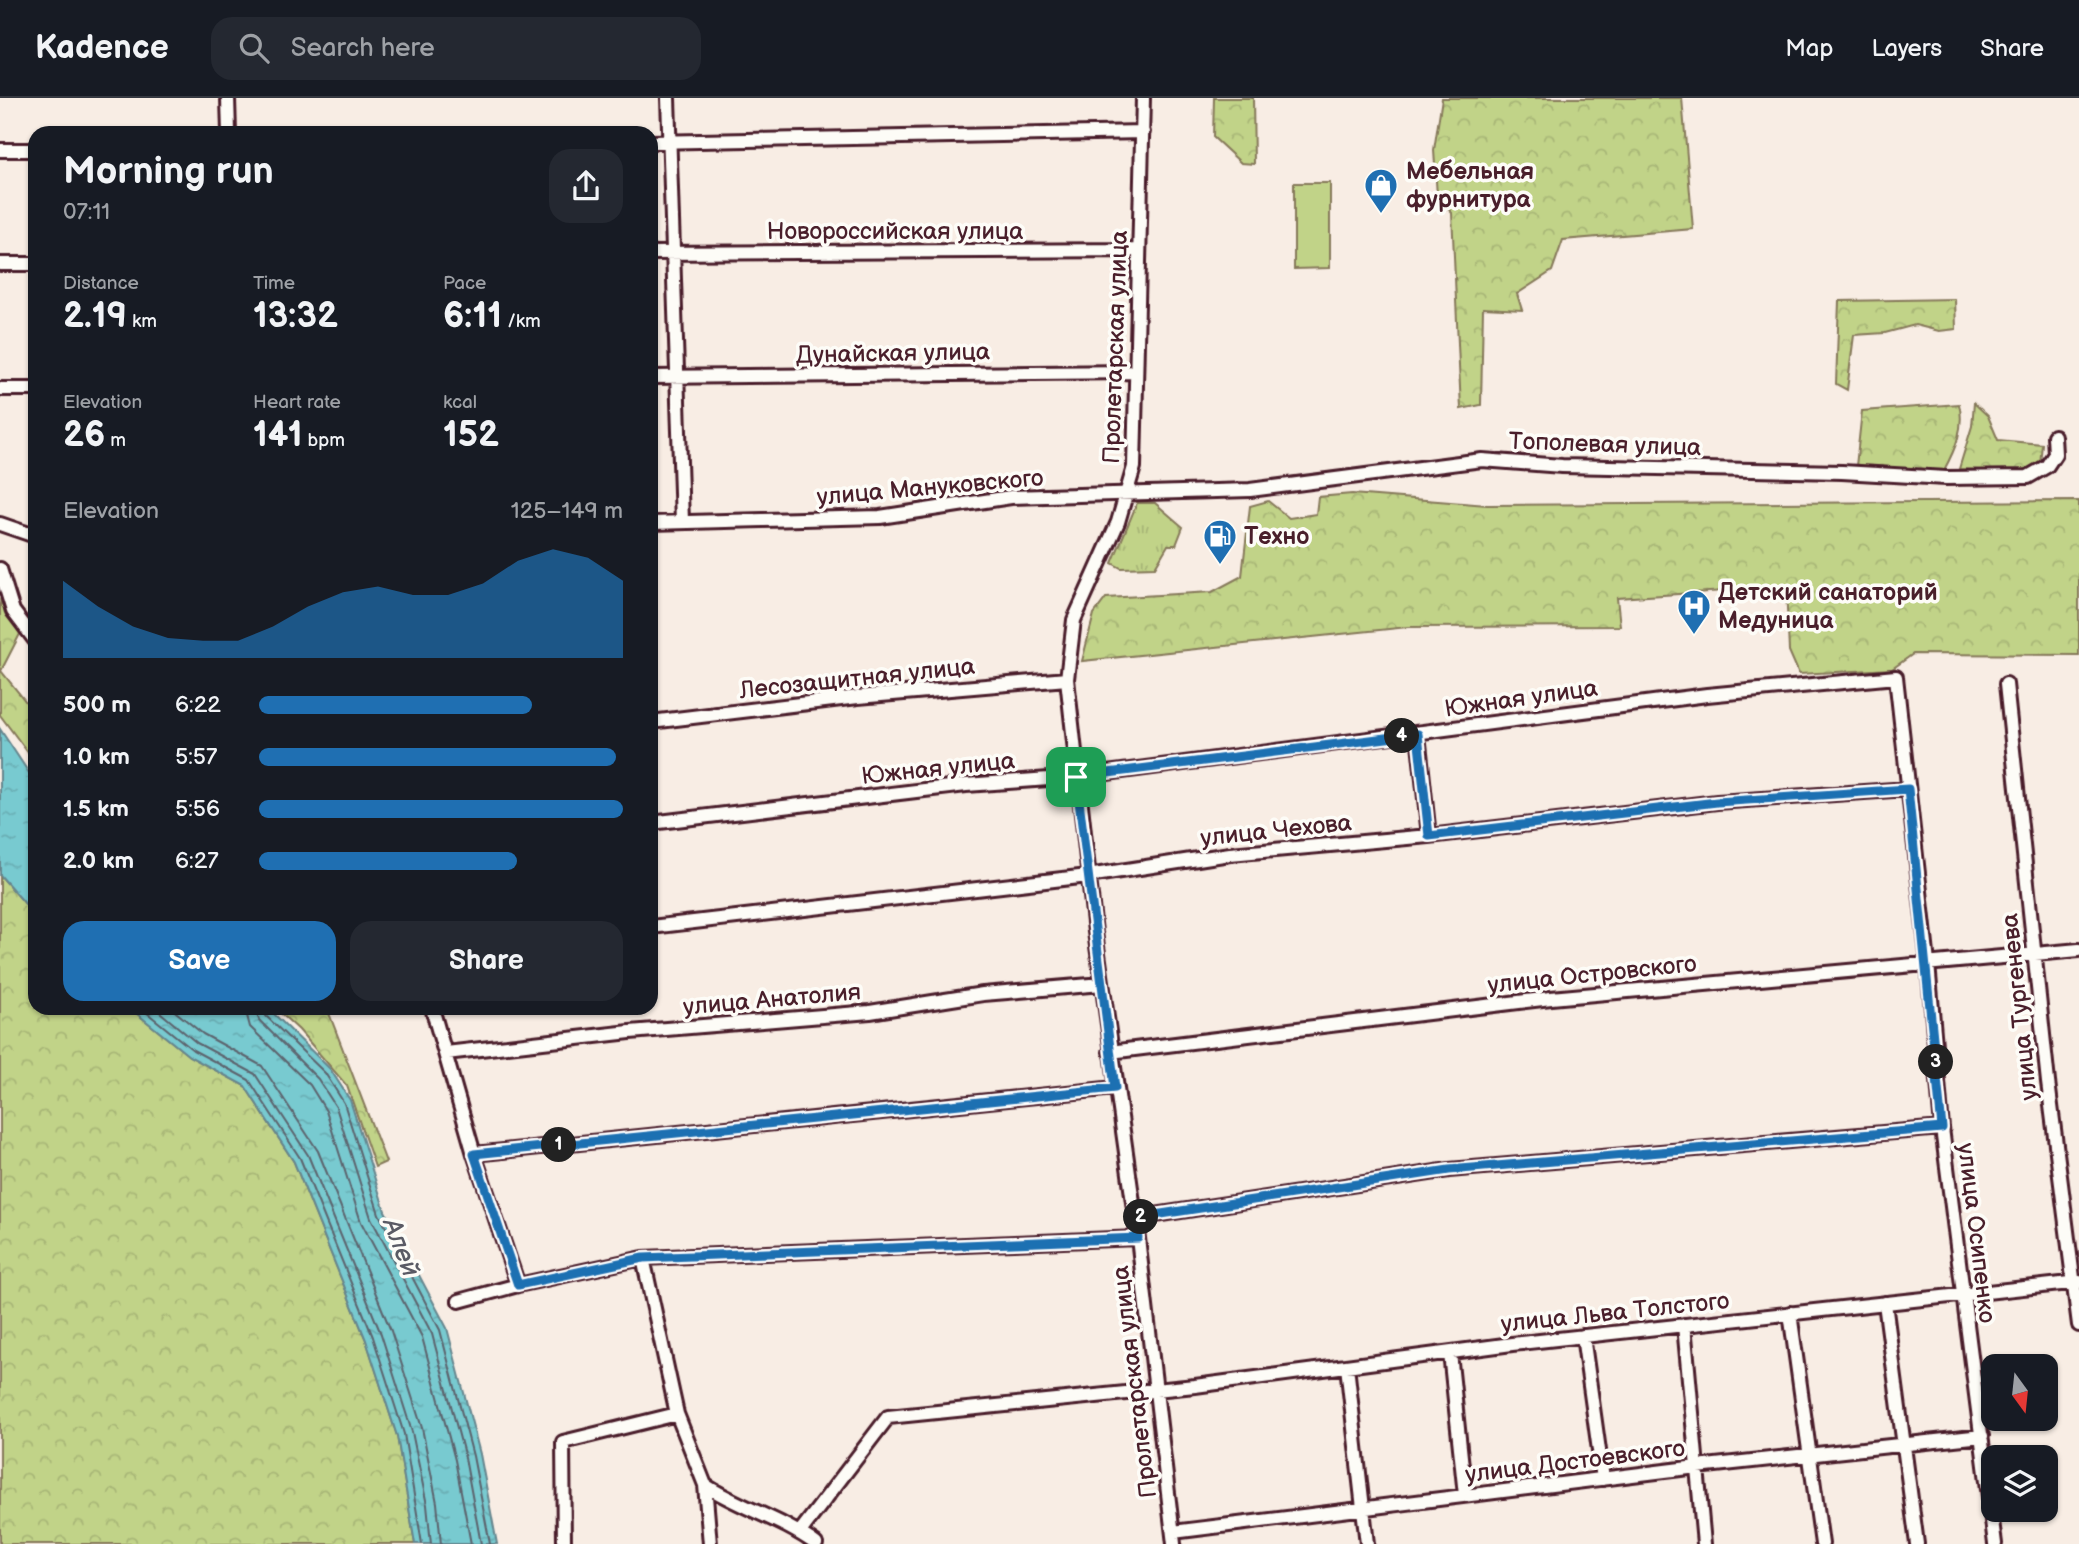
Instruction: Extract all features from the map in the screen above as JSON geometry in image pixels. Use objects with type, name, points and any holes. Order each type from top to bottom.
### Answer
[{"type":"street","points":[[228,98],[229,126]]},
{"type":"street","points":[[668,98],[682,522]]},
{"type":"street","name":"Пролетарская улица","points":[[1143,98],[1134,467],[1128,495],[1074,620],[1067,679],[1088,876],[1110,1052],[1138,1238],[1174,1538]]},
{"type":"street","points":[[658,142],[1143,132]]},
{"type":"street","points":[[0,150],[28,150]]},
{"type":"street","name":"Новороссийская улица","points":[[658,253],[1139,250]]},
{"type":"street","points":[[0,264],[28,264]]},
{"type":"street","name":"Дунайская улица","points":[[658,377],[1135,372]]},
{"type":"street","points":[[0,389],[28,388]]},
{"type":"street","name":"Тополевая улица","points":[[1128,495],[1250,490],[1482,460],[1562,466],[1842,472],[1946,478],[2028,477],[2046,466],[2055,454],[2054,436]]},
{"type":"street","name":"улица Мануковского","points":[[658,523],[880,517],[1011,497],[1128,495]]},
{"type":"street","points":[[0,524],[28,534]]},
{"type":"street","points":[[0,569],[13,611],[28,631]]},
{"type":"street","name":"Южная улица","points":[[658,822],[966,785],[1076,777],[1707,695],[1896,677]]},
{"type":"street","name":"улица Осипенко","points":[[1896,677],[1928,963],[1942,1128],[1995,1544]]},
{"type":"street","name":"Лесозащитная улица","points":[[658,721],[858,697],[1067,679]]},
{"type":"street","name":"улица Тургенева","points":[[2006,684],[2079,1325]]},
{"type":"street","points":[[1418,734],[1429,836]]},
{"type":"street","name":"улица Чехова","points":[[658,926],[1088,876],[1230,854],[1429,836],[1717,802],[1908,789]]},
{"type":"street","name":"улица Островского","points":[[1110,1052],[1551,998],[2079,950]]},
{"type":"street","name":"улица Анатолия","points":[[446,1053],[630,1032],[870,1012],[983,994],[1102,984]]},
{"type":"street","points":[[434,1015],[474,1154],[518,1285]]},
{"type":"street","points":[[474,1154],[1115,1088]]},
{"type":"street","points":[[1135,1218],[1449,1170],[1942,1128]]},
{"type":"street","points":[[459,1301],[518,1285],[643,1258],[1138,1238]]},
{"type":"street","points":[[643,1258],[677,1414],[705,1485],[710,1544]]},
{"type":"street","name":"улица Льва Толстого","points":[[800,1532],[888,1418],[1195,1386],[1584,1336],[2076,1283]]},
{"type":"street","points":[[1885,1303],[1906,1444],[1917,1544]]},
{"type":"street","points":[[1790,1313],[1822,1544]]},
{"type":"street","points":[[1684,1325],[1704,1544]]},
{"type":"street","points":[[1584,1336],[1603,1479]]},
{"type":"street","points":[[1450,1353],[1465,1495]]},
{"type":"street","points":[[1347,1366],[1367,1544]]},
{"type":"street","points":[[564,1544],[563,1442],[677,1414]]},
{"type":"street","name":"улица Достоевского","points":[[1174,1538],[1465,1495],[1982,1436]]},
{"type":"street","points":[[705,1485],[723,1497],[800,1532],[816,1544]]},
{"type":"green space","points":[[1214,98],[1253,98],[1254,164],[1241,163],[1213,137]]},
{"type":"green space","points":[[1442,98],[1682,98],[1693,229],[1563,240],[1552,271],[1517,294],[1522,310],[1483,308],[1481,405],[1461,409],[1452,213],[1437,196],[1434,150]]},
{"type":"green space","points":[[1294,183],[1330,183],[1330,268],[1294,269]]},
{"type":"green space","points":[[1955,299],[1956,329],[1939,331],[1915,325],[1885,333],[1854,335],[1847,390],[1836,384],[1839,301]]},
{"type":"green space","points":[[1974,403],[1988,416],[1998,440],[2042,444],[2040,464],[2023,472],[1959,469],[1972,426]]},
{"type":"green space","points":[[1959,404],[1960,430],[1944,470],[1856,466],[1862,411]]},
{"type":"green space","points":[[1352,494],[1487,505],[2079,501],[2079,655],[1913,654],[1892,669],[1799,674],[1789,651],[1786,587],[1617,598],[1620,626],[1408,627],[1082,661],[1094,614],[1106,598],[1212,592],[1242,576],[1250,506],[1268,501],[1289,518],[1316,514],[1318,497]]},
{"type":"green space","points":[[1137,503],[1155,503],[1183,527],[1176,545],[1168,545],[1155,567],[1121,568],[1112,563]]},
{"type":"green space","points":[[0,601],[20,634],[1,671],[28,704],[28,753],[0,715]]},
{"type":"green space","points":[[0,875],[28,907],[28,1015],[139,1015],[189,1056],[245,1086],[294,1162],[366,1340],[397,1436],[415,1544],[0,1544]]},
{"type":"green space","points":[[283,1015],[330,1015],[386,1162],[375,1167],[347,1086]]},
{"type":"water","points":[[0,729],[28,771],[28,907],[0,875]]},
{"type":"water","name":"Алей","points":[[139,1015],[275,1015],[330,1069],[350,1100],[385,1211],[447,1328],[480,1454],[497,1544],[415,1544],[397,1436],[366,1340],[294,1162],[245,1086],[189,1056]]},
{"type":"place","name":"Мебельная фурнитура","points":[[1381,215]]},
{"type":"place","name":"Техно","points":[[1220,566]]},
{"type":"place","name":"Детский санаторий Медуница","points":[[1694,636]]},
{"type":"route","points":[[1418,734],[1429,836],[1717,802],[1908,789],[1928,963],[1942,1128],[1449,1170],[1135,1218],[1138,1238],[1097,1242],[643,1258],[518,1285],[474,1154],[1115,1088],[1076,777],[1418,734]]}]
